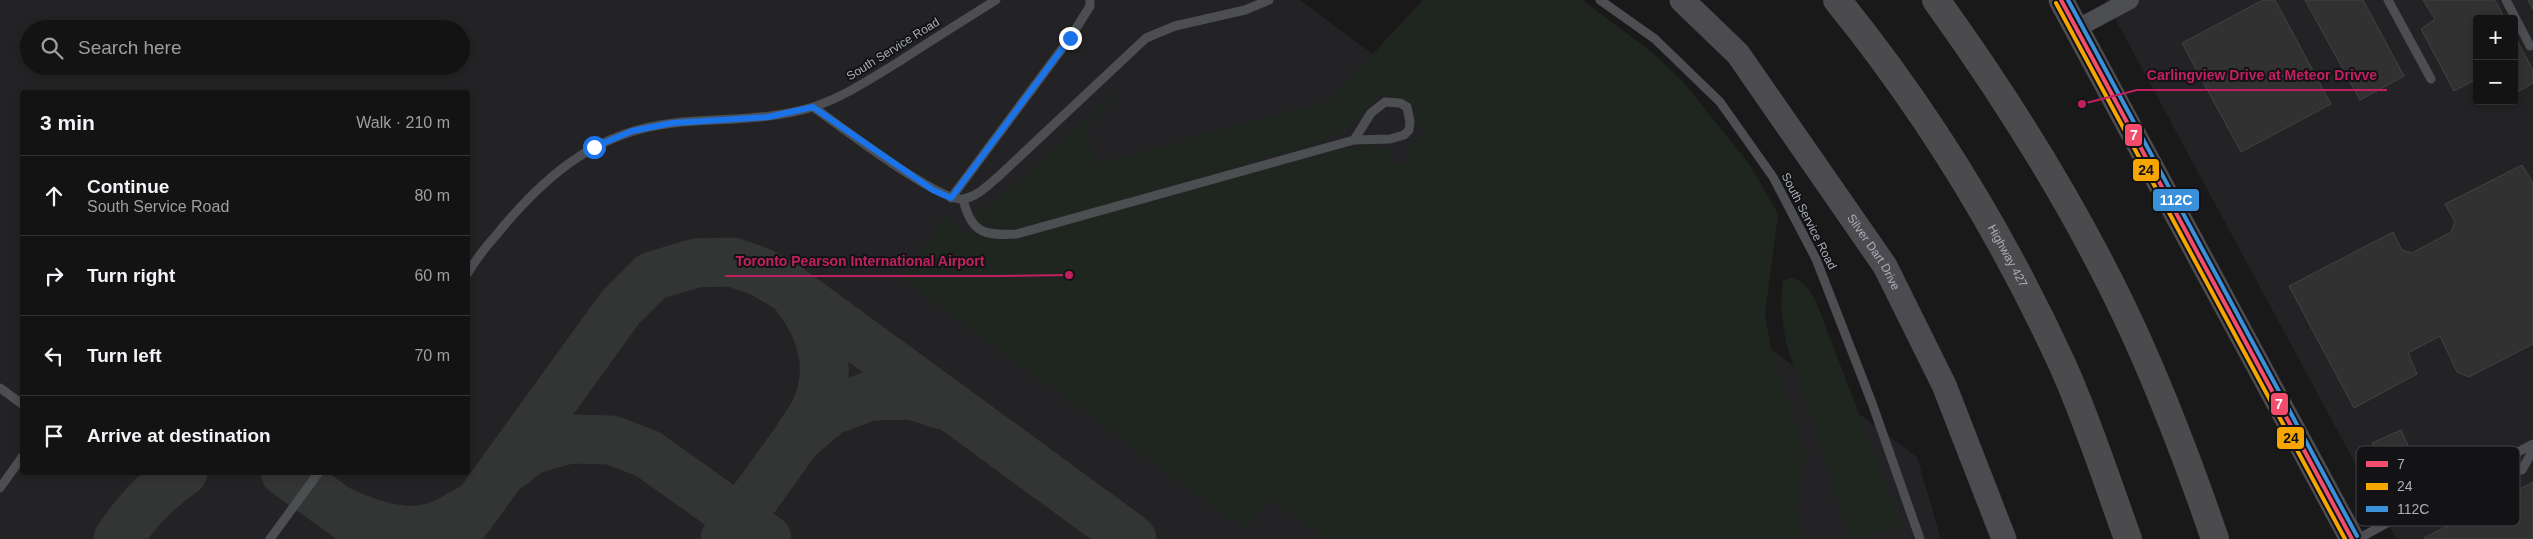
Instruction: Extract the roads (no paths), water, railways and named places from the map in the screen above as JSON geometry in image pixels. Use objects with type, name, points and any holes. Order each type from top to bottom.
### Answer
[{"type":"highway","name":"Highway 427","points":[[1836,0],[1868,39],[1918,109],[1967,185],[2016,271],[2063,366],[2096,449],[2128,539]]},
{"type":"highway","points":[[1936,0],[1981,63],[2020,124],[2099,262],[2138,340],[2215,539]]},
{"type":"street","name":"Silver Dart Drive","points":[[1682,0],[1738,54],[1885,266],[1944,385],[2004,539]]},
{"type":"street","points":[[2060,0],[2352,539]]},
{"type":"street","points":[[2076,29],[2130,0]]},
{"type":"lane","name":"South Service Road","points":[[471,259],[551,176],[580,154],[594,147],[632,131],[672,123],[768,117],[813,107],[855,89],[996,0]]},
{"type":"lane","points":[[951,198],[1070,38],[1090,6],[1090,0]]},
{"type":"lane","points":[[813,107],[933,190],[951,198],[963,199],[978,194],[999,176],[1146,38],[1175,26],[1245,10],[1269,0]]},
{"type":"lane","name":"South Service Road","points":[[1600,0],[1655,39],[1720,102],[1773,176],[1816,259],[1872,403],[1920,539]]},
{"type":"lane","points":[[2388,0],[2431,79]]},
{"type":"lane","points":[[2506,0],[2530,46]]},
{"type":"lane","points":[[963,199],[968,218],[979,229],[1001,235],[1017,234],[1354,140],[1390,139],[1404,135],[1410,122],[1407,107],[1400,103],[1385,102],[1371,113],[1354,140]]},
{"type":"lane","points":[[0,388],[20,403]]},
{"type":"lane","points":[[2520,451],[2533,444]]},
{"type":"lane","points":[[2522,470],[2533,450]]},
{"type":"lane","points":[[0,488],[20,460]]},
{"type":"lane","points":[[270,539],[318,475]]},
{"type":"lane","points":[[2358,539],[2382,526]]},
{"type":"place","name":"Carlingview Drive at Meteor Drivve","points":[[2082,104]]},
{"type":"place","name":"Toronto Pearson International Airport","points":[[1069,275]]}]
